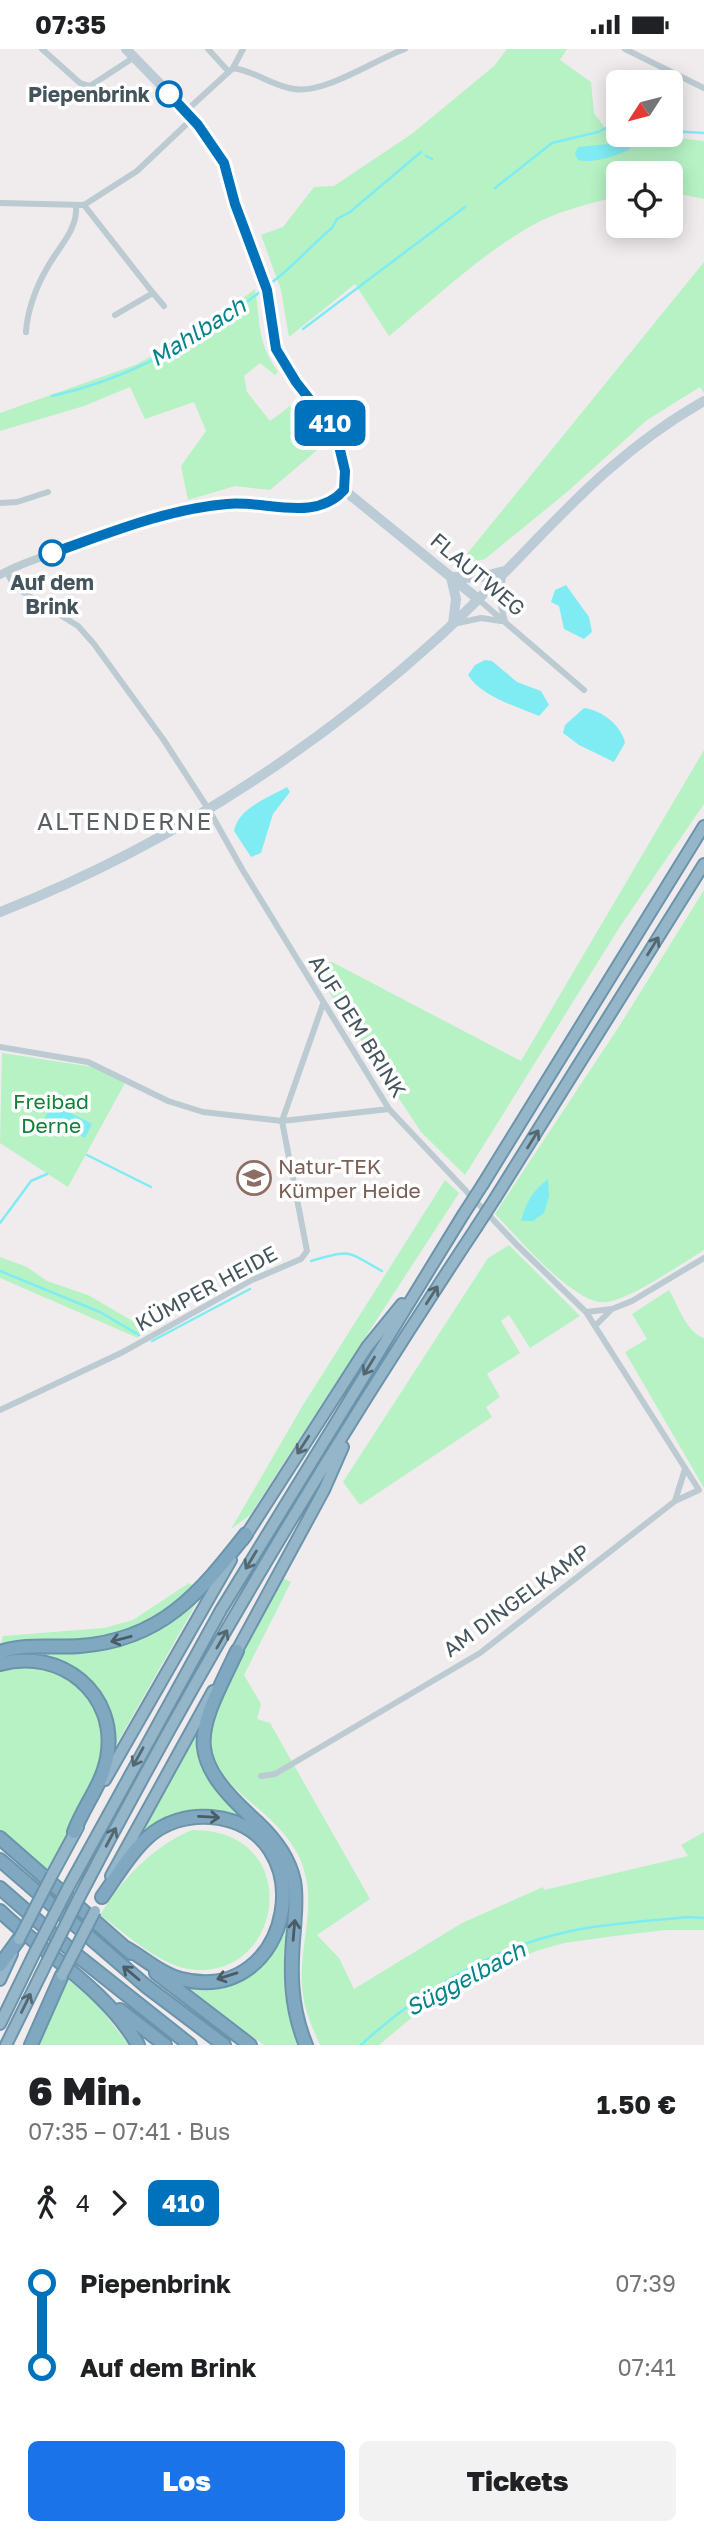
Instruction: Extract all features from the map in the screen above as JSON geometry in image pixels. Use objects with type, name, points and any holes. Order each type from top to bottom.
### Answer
[{"type":"highway","points":[[0,2024],[68,1888],[215,1621],[704,826]]},
{"type":"highway","points":[[6,2045],[79,1898],[198,1680],[356,1415],[704,864]]},
{"type":"highway","points":[[0,1980],[75,1832],[170,1661],[246,1534],[367,1347],[418,1287]]},
{"type":"highway","points":[[25,2045],[139,1824],[324,1490],[356,1415]]},
{"type":"highway","points":[[0,1652],[99,1644],[149,1629],[197,1594],[246,1534]]},
{"type":"highway","points":[[237,1651],[206,1720],[205,1753],[213,1777],[223,1791],[276,1841],[290,1867],[296,1894],[291,1971],[293,2002],[306,2045]]},
{"type":"highway","points":[[0,1664],[36,1659],[59,1665],[89,1687],[103,1710],[108,1739],[104,1768],[75,1832]]},
{"type":"highway","points":[[102,1897],[146,1838],[165,1825],[190,1817],[220,1818],[246,1828],[270,1852],[278,1867],[284,1888],[281,1924],[268,1949],[245,1970],[211,1981],[181,1979],[126,1948]]},
{"type":"highway","points":[[0,1838],[126,1948],[250,2045]]},
{"type":"highway","points":[[0,1860],[146,1986],[223,2045]]},
{"type":"highway","points":[[0,1888],[79,1957],[190,2045]]},
{"type":"highway","points":[[1,1912],[91,1989],[165,2045]]},
{"type":"highway","points":[[0,1965],[19,1939]]},
{"type":"highway","points":[[31,2045],[62,1975]]},
{"type":"highway","points":[[91,1989],[122,2021],[138,2045]]},
{"type":"main road","points":[[125,49],[189,115],[224,163],[235,204],[261,271],[269,308],[270,328],[279,356],[336,433],[345,471],[344,490]]},
{"type":"main road","points":[[0,912],[121,858],[209,810],[334,725],[453,624],[593,480],[653,432],[704,401]]},
{"type":"main road","name":"FLAUTWEG","points":[[344,490],[478,599]]},
{"type":"main road","points":[[453,624],[456,599],[451,576],[470,579],[504,571]]},
{"type":"street","points":[[42,49],[80,83],[90,86],[134,58]]},
{"type":"street","points":[[208,49],[231,70],[248,70],[286,88],[306,90],[405,49]]},
{"type":"street","points":[[0,203],[76,207],[84,205],[137,171],[231,70],[243,49]]},
{"type":"street","points":[[625,49],[704,88]]},
{"type":"street","points":[[84,205],[164,306]]},
{"type":"street","points":[[26,332],[36,292],[77,216],[76,207]]},
{"type":"street","points":[[115,315],[153,293]]},
{"type":"street","points":[[3,573],[110,533],[192,509],[228,503],[312,507],[333,501],[344,490]]},
{"type":"street","points":[[0,503],[17,502],[48,492]]},
{"type":"street","points":[[453,624],[481,618],[506,622],[499,599],[504,571]]},
{"type":"street","name":"AUF DEM BRINK","points":[[3,573],[15,587],[86,634],[146,715],[209,810],[323,1004],[389,1109],[527,1255],[586,1312],[699,1490]]},
{"type":"street","name":"FLAUTWEG","points":[[478,599],[584,690]]},
{"type":"street","points":[[282,1121],[323,1004]]},
{"type":"street","points":[[0,1047],[88,1062],[168,1101],[203,1112],[282,1121],[389,1109]]},
{"type":"street","name":"KÜMPER HEIDE","points":[[0,1410],[122,1352],[252,1280],[301,1259],[307,1251],[308,1243],[282,1121]]},
{"type":"street","points":[[586,1312],[612,1309],[643,1295],[704,1258]]},
{"type":"street","points":[[596,1325],[612,1309]]},
{"type":"street","points":[[675,1501],[685,1468]]},
{"type":"street","name":"AM DINGELKAMP","points":[[261,1776],[275,1774],[480,1653],[675,1501],[699,1490]]},
{"type":"green space","points":[[507,49],[567,49],[560,60],[591,82],[594,113],[606,130],[606,147],[683,147],[683,138],[704,141],[704,199],[683,195],[683,161],[606,161],[606,199],[562,212],[531,226],[475,264],[389,336],[355,284],[289,337],[281,290],[261,235],[283,227],[314,187],[334,186],[413,133],[494,66]]},
{"type":"green space","points":[[704,262],[704,393],[700,387],[647,420],[567,492],[485,559],[458,565]]},
{"type":"green space","points":[[255,289],[263,341],[278,372],[275,375],[260,363],[244,376],[247,392],[270,421],[298,400],[328,441],[270,490],[235,486],[188,500],[181,466],[206,431],[194,402],[145,419],[130,387],[84,406],[0,431],[0,413],[135,365],[194,334]]},
{"type":"green space","points":[[704,750],[704,804],[621,925],[465,1175],[421,1132],[312,966],[332,962],[521,1061]]},
{"type":"green space","points":[[704,890],[704,1250],[631,1294],[608,1302],[595,1301],[564,1283],[532,1254],[495,1214],[620,1025]]},
{"type":"green space","name":"Freibad Derne","points":[[2,1053],[93,1067],[125,1083],[68,1187],[0,1143]]},
{"type":"green space","points":[[445,1180],[459,1193],[250,1515],[231,1529],[303,1405]]},
{"type":"green space","points":[[509,1245],[580,1316],[530,1348],[509,1315],[501,1321],[520,1353],[487,1374],[500,1397],[486,1407],[492,1417],[360,1505],[343,1482],[488,1258]]},
{"type":"green space","points":[[0,1257],[27,1267],[47,1281],[88,1295],[143,1327],[138,1338],[0,1278]]},
{"type":"green space","points":[[669,1290],[687,1324],[704,1338],[704,1488],[625,1352],[647,1339],[632,1314]]},
{"type":"green space","points":[[283,1578],[291,1582],[244,1675],[261,1704],[257,1719],[270,1723],[370,1899],[317,1935],[339,1958],[354,1989],[462,1923],[543,1887],[544,1890],[688,1856],[681,1845],[704,1832],[704,1930],[665,1930],[615,1936],[564,1943],[536,1951],[434,1999],[379,2045],[320,2045],[307,2014],[303,1995],[302,1965],[308,1893],[303,1867],[293,1847],[279,1829],[226,1778],[215,1761],[209,1742],[215,1707],[225,1684]]},
{"type":"green space","points":[[189,1583],[196,1588],[152,1617],[122,1630],[89,1639],[0,1645],[3,1636],[104,1628],[133,1620]]},
{"type":"green space","points":[[200,1597],[115,1747],[77,1671],[46,1657],[0,1656],[94,1649]]},
{"type":"green space","points":[[26,1665],[62,1675],[84,1692],[99,1722],[102,1744],[91,1789],[46,1873],[0,1830],[0,1671]]},
{"type":"green space","points":[[197,1731],[198,1750],[208,1778],[215,1789],[267,1840],[281,1861],[290,1882],[292,1921],[285,1981],[289,2009],[301,2045],[264,2045],[180,1984],[213,1986],[267,1957],[280,1938],[289,1904],[285,1874],[246,1824],[230,1816],[215,1813],[140,1835]]},
{"type":"green space","points":[[192,1830],[228,1836],[252,1852],[266,1875],[270,1901],[264,1927],[249,1950],[227,1965],[197,1970],[184,1968],[158,1957],[100,1915],[139,1865],[164,1845]]},
{"type":"green space","points":[[67,1979],[96,2003],[129,2045],[35,2045]]},
{"type":"water","points":[[606,144],[606,147],[630,149],[604,159],[584,161],[578,160],[575,154],[578,147]]},
{"type":"water","points":[[566,585],[589,617],[592,632],[584,639],[564,629],[559,606],[551,602],[555,590]]},
{"type":"water","points":[[485,660],[492,661],[517,682],[541,691],[549,705],[539,716],[500,700],[482,689],[468,675],[475,665]]},
{"type":"water","points":[[584,708],[604,715],[620,731],[625,743],[614,762],[579,745],[563,733],[565,725]]},
{"type":"water","points":[[287,787],[290,792],[273,814],[261,853],[251,857],[234,831],[237,823],[248,810]]},
{"type":"water","points":[[52,1103],[92,1124],[85,1138],[45,1117]]},
{"type":"water","points":[[548,1179],[549,1196],[544,1213],[533,1221],[521,1221],[530,1198]]},
{"type":"waterway","name":"Mahlbach","points":[[495,188],[552,143],[606,128]]},
{"type":"waterway","name":"Mahlbach","points":[[683,132],[704,133]]},
{"type":"waterway","name":"Mahlbach","points":[[52,396],[84,388],[144,364],[173,350],[229,315],[287,270],[332,228],[337,219],[350,212],[421,152]]},
{"type":"waterway","name":"Mahlbach","points":[[426,156],[432,159]]},
{"type":"waterway","points":[[303,329],[465,207]]},
{"type":"waterway","points":[[87,1155],[151,1187]]},
{"type":"waterway","points":[[0,1223],[31,1181],[47,1174]]},
{"type":"waterway","points":[[311,1261],[343,1253],[355,1256],[382,1271]]},
{"type":"waterway","points":[[0,1271],[100,1312],[139,1335]]},
{"type":"waterway","points":[[152,1341],[250,1289]]},
{"type":"waterway","name":"Süggelbach","points":[[361,2045],[432,1990],[458,1974],[513,1948],[585,1928],[688,1917],[704,1918]]},
{"type":"bus line","name":"410","points":[[52,553],[153,519],[192,509],[228,503],[312,507],[333,501],[344,490],[345,471],[336,433],[283,364],[276,349],[270,328],[267,290],[235,204],[224,163],[209,138],[169,94]]},
{"type":"place","name":"Piepenbrink","points":[[169,94]]},
{"type":"place","name":"Auf dem Brink","points":[[52,553]]},
{"type":"place","name":"Natur-TEK Kümper Heide","points":[[254,1178]]},
{"type":"district","name":"ALTENDERNE","points":[[125,820]]}]
